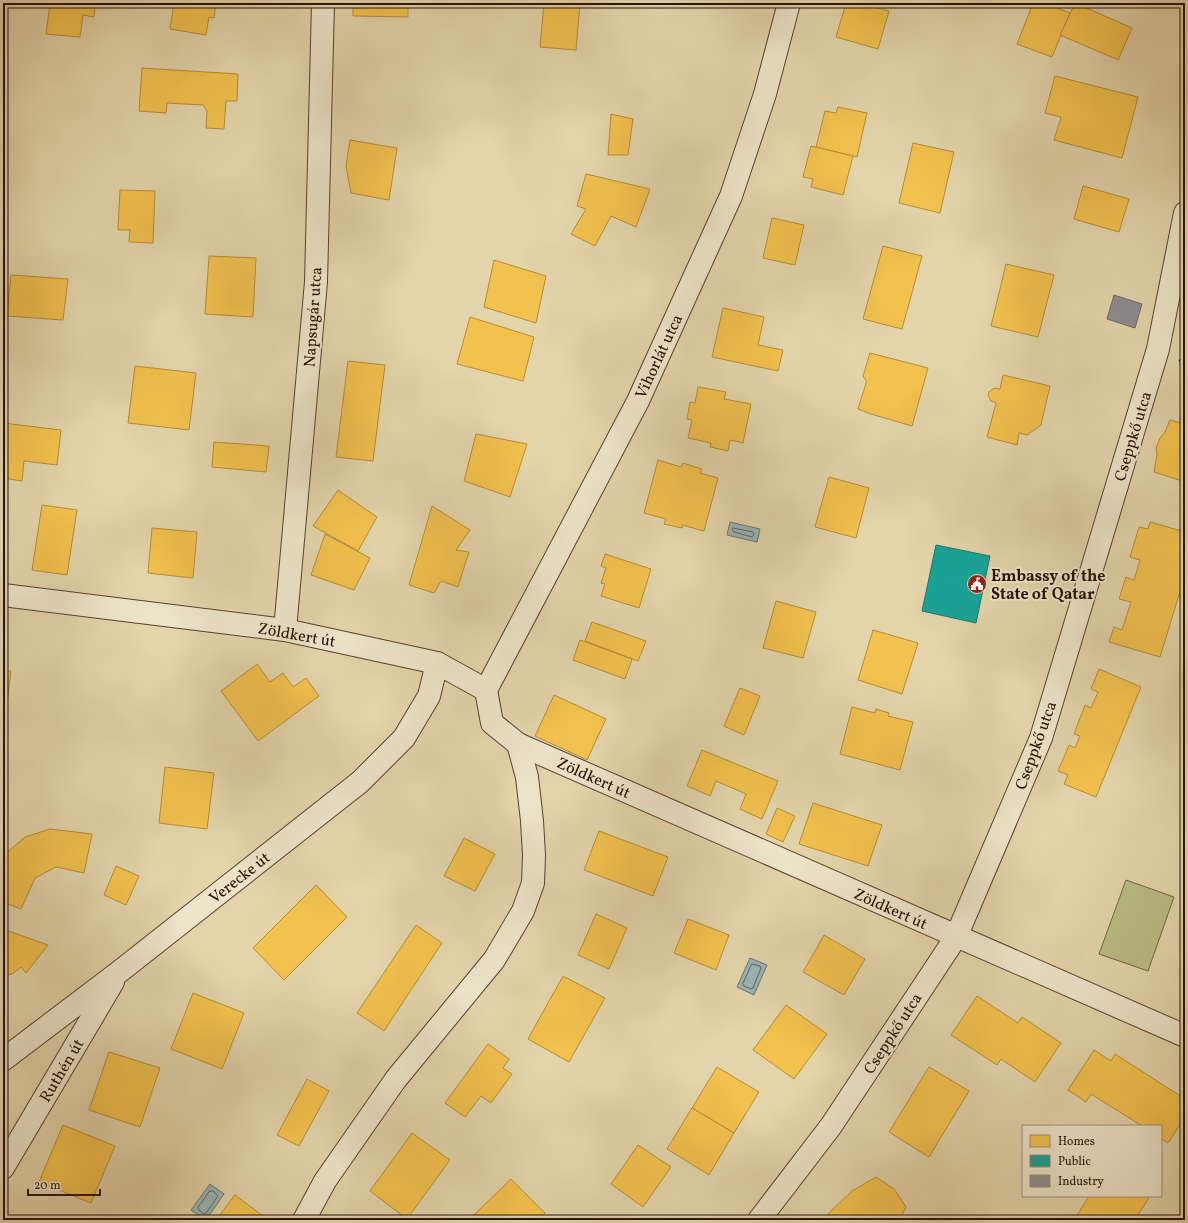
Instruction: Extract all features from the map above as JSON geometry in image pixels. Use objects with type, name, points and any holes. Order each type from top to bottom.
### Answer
[{"type":"street","name":"Napsugár utca","points":[[285,630],[316,282],[323,3]]},
{"type":"street","name":"Vihorlát utca","points":[[486,690],[638,401],[731,196],[765,94],[789,3]]},
{"type":"street","name":"Cseppkő utca","points":[[759,1220],[831,1126],[956,937],[1041,738],[1158,349],[1185,213]]},
{"type":"street","name":"Zöldkert út","points":[[3,594],[285,630],[437,663],[486,690],[492,723],[518,744],[1185,1036]]},
{"type":"street","name":"Verecke út","points":[[3,1060],[119,972],[360,782],[404,738],[429,696],[437,663]]},
{"type":"street","points":[[304,1220],[325,1181],[396,1079],[494,960],[524,911],[533,883],[534,855],[527,777],[518,744]]},
{"type":"street","name":"Ruthén út","points":[[3,1168],[119,972]]},
{"type":"green space","points":[[1126,880],[1174,897],[1148,971],[1099,954]]},
{"type":"water","points":[[730,522],[760,529],[757,542],[727,535]]},
{"type":"water","points":[[750,958],[767,965],[754,995],[737,987]]},
{"type":"water","points":[[210,1184],[224,1194],[206,1220],[191,1210]]},
{"type":"building: Homes","points":[[50,3],[95,3],[94,17],[83,15],[80,37],[46,34]]},
{"type":"building: Homes","points":[[174,3],[216,3],[214,18],[209,17],[206,35],[170,29]]},
{"type":"building: Homes","points":[[353,3],[408,3],[408,17],[353,16]]},
{"type":"building: Homes","points":[[544,3],[580,3],[576,50],[540,47]]},
{"type":"building: Homes","points":[[846,3],[859,3],[889,11],[878,49],[836,37]]},
{"type":"building: Homes","points":[[1033,3],[1045,3],[1070,13],[1052,57],[1017,44]]},
{"type":"building: Homes","points":[[1075,3],[1132,28],[1118,60],[1060,35]]},
{"type":"building: Homes","points":[[142,68],[238,74],[237,101],[226,101],[224,129],[206,128],[207,111],[203,105],[167,103],[166,113],[139,111]]},
{"type":"building: Homes","points":[[1055,76],[1138,97],[1122,158],[1054,140],[1061,117],[1045,113]]},
{"type":"building: Homes","points":[[838,107],[867,113],[857,157],[816,147],[825,111],[836,113]]},
{"type":"building: Homes","points":[[611,114],[633,119],[628,155],[608,155]]},
{"type":"building: Homes","points":[[350,140],[397,148],[389,200],[351,193],[346,166]]},
{"type":"building: Homes","points":[[913,143],[954,152],[940,213],[899,203]]},
{"type":"building: Homes","points":[[811,146],[853,156],[843,195],[811,187],[813,179],[803,177]]},
{"type":"building: Homes","points":[[586,174],[650,189],[636,227],[611,216],[595,246],[571,234],[586,209],[577,206]]},
{"type":"building: Homes","points":[[1083,186],[1129,199],[1119,232],[1074,219]]},
{"type":"building: Homes","points":[[120,190],[155,191],[153,243],[129,242],[130,230],[118,230]]},
{"type":"building: Homes","points":[[772,218],[804,225],[795,265],[763,258]]},
{"type":"building: Homes","points":[[883,246],[922,256],[902,329],[863,319]]},
{"type":"building: Homes","points":[[209,256],[256,258],[253,317],[205,314]]},
{"type":"building: Homes","points":[[494,260],[546,276],[536,323],[484,307]]},
{"type":"building: Homes","points":[[1006,264],[1054,275],[1038,337],[991,326]]},
{"type":"building: Homes","points":[[11,275],[68,279],[63,320],[7,316]]},
{"type":"building: Homes","points":[[723,308],[764,317],[758,345],[783,350],[778,371],[712,357]]},
{"type":"building: Homes","points":[[470,317],[534,337],[523,381],[457,364]]},
{"type":"building: Homes","points":[[870,353],[928,368],[912,426],[858,409],[866,383],[863,376]]},
{"type":"building: Homes","points":[[348,361],[385,365],[373,461],[336,457]]},
{"type":"building: Homes","points":[[135,366],[196,373],[189,430],[128,423]]},
{"type":"building: Homes","points":[[1003,375],[1050,386],[1041,425],[1027,435],[1019,433],[1017,445],[987,437],[996,403],[991,401],[988,395],[994,388],[1000,389]]},
{"type":"building: Homes","points":[[698,387],[726,392],[724,399],[751,404],[743,443],[730,440],[728,451],[710,447],[711,443],[688,438],[692,420],[687,419],[690,402],[695,403]]},
{"type":"building: Homes","points":[[1170,420],[1185,424],[1185,482],[1154,472],[1157,454],[1156,448]]},
{"type":"building: Homes","points":[[3,423],[61,430],[57,465],[24,461],[22,481],[3,478]]},
{"type":"building: Homes","points":[[476,434],[527,444],[510,497],[464,481]]},
{"type":"building: Homes","points":[[214,442],[269,446],[266,472],[212,467]]},
{"type":"building: Homes","points":[[658,460],[681,467],[683,463],[702,469],[700,473],[718,478],[704,531],[682,525],[682,528],[664,524],[666,519],[644,513]]},
{"type":"building: Homes","points":[[829,477],[869,488],[856,538],[815,527]]},
{"type":"building: Homes","points":[[338,490],[377,517],[358,551],[313,526]]},
{"type":"building: Homes","points":[[42,505],[77,510],[67,575],[32,570]]},
{"type":"building: Homes","points":[[432,506],[470,530],[456,550],[469,552],[458,587],[441,581],[434,593],[409,585]]},
{"type":"building: Homes","points":[[1150,522],[1185,532],[1185,575],[1160,657],[1109,642],[1114,627],[1122,630],[1131,602],[1119,599],[1126,577],[1134,580],[1140,560],[1130,557],[1139,527],[1148,529]]},
{"type":"building: Homes","points":[[152,528],[197,532],[193,578],[148,573]]},
{"type":"building: Homes","points":[[325,534],[370,558],[354,590],[311,575]]},
{"type":"building: Homes","points":[[605,554],[651,569],[639,608],[601,596],[605,584],[601,583],[606,568],[601,566]]},
{"type":"building: Homes","points":[[776,601],[816,612],[803,658],[763,648]]},
{"type":"building: Homes","points":[[592,622],[646,641],[638,661],[585,641]]},
{"type":"building: Homes","points":[[873,630],[918,643],[902,694],[858,680]]},
{"type":"building: Homes","points":[[580,640],[632,659],[625,679],[573,660]]},
{"type":"building: Homes","points":[[257,664],[270,682],[283,673],[293,687],[306,678],[319,696],[258,741],[221,691]]},
{"type":"building: Homes","points":[[1099,669],[1141,687],[1096,797],[1064,784],[1068,775],[1058,771],[1069,745],[1075,748],[1080,736],[1074,734],[1085,705],[1091,708],[1098,692],[1091,689]]},
{"type":"building: Homes","points":[[3,670],[11,671],[5,721],[3,721]]},
{"type":"building: Homes","points":[[740,688],[760,696],[744,735],[724,726]]},
{"type":"building: Homes","points":[[554,695],[606,719],[587,760],[535,736]]},
{"type":"building: Homes","points":[[852,707],[875,713],[876,709],[889,713],[888,716],[913,722],[900,770],[840,754]]},
{"type":"building: Homes","points":[[702,750],[778,781],[762,819],[740,809],[746,794],[716,781],[710,796],[687,786]]},
{"type":"building: Homes","points":[[165,767],[214,773],[207,829],[159,823]]},
{"type":"building: Homes","points":[[813,803],[882,825],[868,866],[799,844]]},
{"type":"building: Homes","points":[[777,808],[795,816],[783,842],[766,834]]},
{"type":"building: Homes","points":[[50,829],[92,834],[84,873],[56,867],[35,878],[21,909],[3,902],[3,856],[25,837]]},
{"type":"building: Homes","points":[[599,831],[668,857],[653,896],[584,870]]},
{"type":"building: Homes","points":[[464,838],[495,854],[475,891],[444,876]]},
{"type":"building: Homes","points":[[116,866],[139,876],[126,905],[104,895]]},
{"type":"building: Homes","points":[[316,885],[347,917],[284,980],[253,948]]},
{"type":"building: Homes","points":[[596,914],[627,928],[609,969],[578,955]]},
{"type":"building: Homes","points":[[688,919],[729,935],[716,970],[674,953]]},
{"type":"building: Homes","points":[[416,925],[442,943],[384,1031],[357,1013]]},
{"type":"building: Homes","points":[[3,929],[48,945],[26,973],[21,967],[12,974],[3,976]]},
{"type":"building: Homes","points":[[824,935],[865,959],[844,995],[803,972]]},
{"type":"building: Homes","points":[[563,976],[605,998],[569,1062],[528,1039]]},
{"type":"building: Homes","points":[[193,993],[244,1013],[222,1069],[171,1049]]},
{"type":"building: Homes","points":[[977,996],[1018,1023],[1022,1017],[1061,1043],[1035,1082],[1001,1059],[997,1065],[951,1035]]},
{"type":"building: Homes","points":[[786,1005],[827,1034],[794,1079],[753,1050]]},
{"type":"building: Homes","points":[[488,1044],[509,1059],[503,1068],[512,1074],[491,1103],[481,1096],[465,1117],[445,1103]]},
{"type":"building: Homes","points":[[1094,1050],[1111,1061],[1115,1054],[1185,1099],[1185,1117],[1168,1143],[1162,1140],[1162,1125],[1140,1125],[1091,1094],[1086,1102],[1068,1090]]},
{"type":"building: Homes","points":[[109,1052],[160,1068],[140,1127],[89,1110]]},
{"type":"building: Homes","points":[[717,1067],[759,1092],[734,1133],[692,1108]]},
{"type":"building: Homes","points":[[929,1067],[969,1091],[929,1157],[889,1132]]},
{"type":"building: Homes","points":[[307,1079],[329,1091],[299,1146],[277,1135]]},
{"type":"building: Homes","points":[[692,1108],[734,1133],[709,1175],[667,1149]]},
{"type":"building: Homes","points":[[63,1125],[115,1146],[91,1203],[39,1182]]},
{"type":"building: Homes","points":[[412,1133],[450,1160],[407,1219],[370,1191]]},
{"type":"building: Homes","points":[[638,1145],[671,1167],[643,1207],[611,1184]]},
{"type":"building: Homes","points":[[876,1177],[894,1189],[906,1207],[898,1220],[834,1220],[828,1214],[852,1191]]},
{"type":"building: Homes","points":[[511,1179],[545,1213],[538,1220],[477,1220],[473,1216]]},
{"type":"building: Homes","points":[[235,1195],[263,1216],[260,1220],[216,1220]]},
{"type":"building: Homes","points":[[1088,1197],[1149,1197],[1135,1220],[1074,1220]]},
{"type":"building: Homes","points":[[17,1216],[25,1220],[15,1220]]},
{"type":"building: Public","points":[[936,545],[990,556],[976,623],[922,611]]},
{"type":"building: Industry","points":[[1114,295],[1142,304],[1135,328],[1107,319]]},
{"type":"place","name":"Embassy of the State of Qatar","points":[[977,584]]}]
